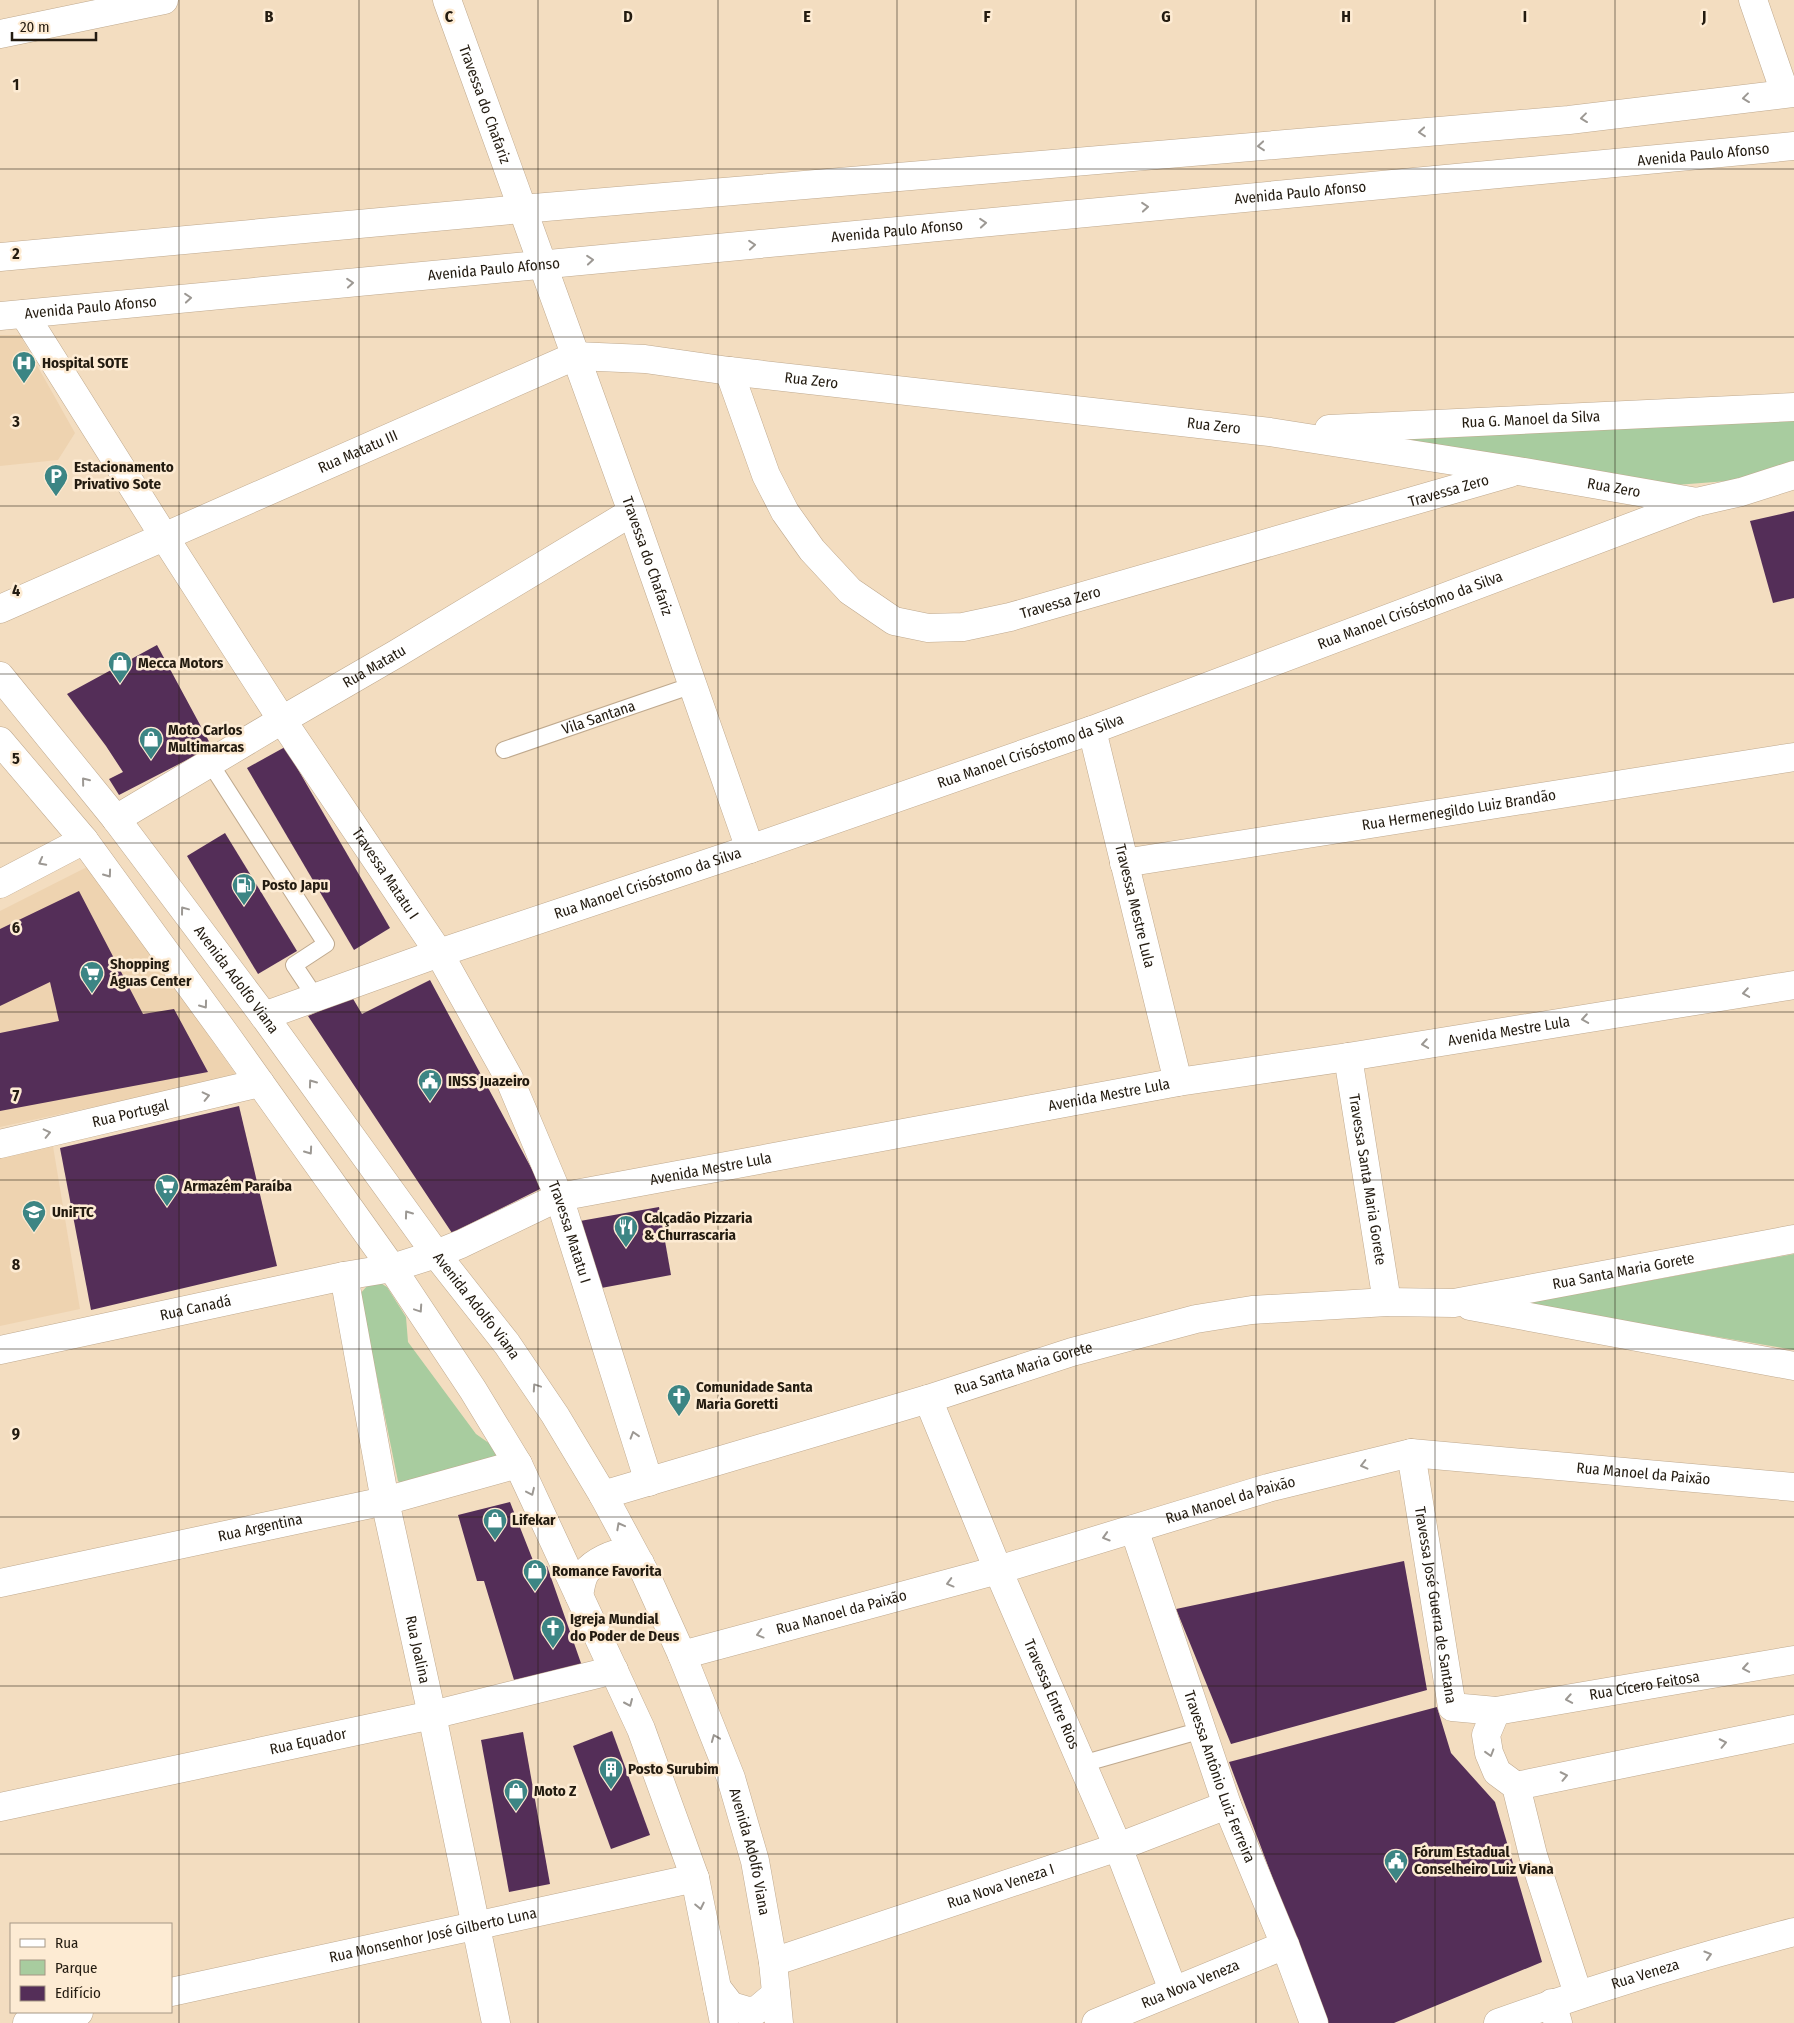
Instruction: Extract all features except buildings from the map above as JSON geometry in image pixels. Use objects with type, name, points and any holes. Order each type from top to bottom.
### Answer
[{"type":"street","points":[[0,34],[164,0]]},
{"type":"street","name":"Travessa do Chafariz","points":[[446,0],[632,512],[750,849]]},
{"type":"street","points":[[0,257],[522,209],[1569,120],[1789,93],[1753,0]]},
{"type":"street","name":"Avenida Paulo Afonso","points":[[12,315],[1794,146]]},
{"type":"street","name":"Travessa Matatu I","points":[[12,315],[165,538],[282,720],[440,953],[509,1078],[559,1197],[649,1482]]},
{"type":"street","name":"Rua Matatu III","points":[[0,609],[575,356],[645,359],[729,371]]},
{"type":"street","name":"Rua Zero","points":[[729,371],[1270,432],[1518,471],[1697,502]]},
{"type":"street","name":"Travessa Zero","points":[[729,371],[766,475],[785,512],[812,550],[850,592],[894,620],[928,628],[963,628],[1010,618],[1518,471]]},
{"type":"street","name":"Rua G. Manoel da Silva","points":[[1270,432],[1794,406]]},
{"type":"street","name":"Rua Manoel Crisóstomo da Silva","points":[[264,1016],[440,953],[750,849],[1092,730],[1697,502],[1741,492],[1794,475]]},
{"type":"street","name":"Rua Matatu","points":[[116,819],[632,512]]},
{"type":"street","name":"Avenida Adolfo Viana","points":[[0,676],[116,819],[264,1016],[436,1254],[507,1344],[555,1415],[603,1495],[640,1563],[682,1655],[731,1778],[755,1860],[774,1962],[779,2023]]},
{"type":"street","name":"Travessa Mestre Lula","points":[[1092,730],[1178,1082]]},
{"type":"street","points":[[0,741],[84,840],[260,1083],[392,1268],[473,1390],[518,1464],[641,1729],[695,1878],[724,2023]]},
{"type":"street","name":"Rua Hermenegildo Luiz Brandão","points":[[1124,863],[1794,757]]},
{"type":"street","points":[[0,884],[84,840]]},
{"type":"street","name":"Avenida Mestre Lula","points":[[392,1268],[461,1244],[559,1197],[1178,1082],[1348,1057],[1794,985]]},
{"type":"street","name":"Travessa Santa Maria Gorete","points":[[1348,1057],[1387,1302]]},
{"type":"street","name":"Rua Portugal","points":[[0,1144],[260,1083]]},
{"type":"street","name":"Rua Santa Maria Gorete","points":[[1454,1303],[1794,1239]]},
{"type":"street","name":"Rua Canadá","points":[[0,1350],[344,1276],[392,1268]]},
{"type":"street","name":"Rua Joalina","points":[[344,1276],[385,1500],[496,2023]]},
{"type":"street","name":"Rua Santa Maria Gorete","points":[[603,1495],[928,1398],[1072,1352],[1196,1319],[1252,1310],[1387,1302],[1454,1303],[1794,1366]]},
{"type":"street","name":"Travessa Entre Rios","points":[[928,1398],[998,1570],[1118,1847],[1173,1990]]},
{"type":"street","name":"Rua Manoel da Paixão","points":[[682,1655],[998,1570],[1268,1488],[1411,1453],[1794,1487]]},
{"type":"street","name":"Travessa José Guerra de Santana","points":[[1411,1453],[1452,1707],[1496,1711]]},
{"type":"street","name":"Rua Argentina","points":[[0,1582],[385,1500],[518,1464]]},
{"type":"street","name":"Travessa Antônio Luiz Ferreira","points":[[1134,1529],[1227,1805],[1285,1945],[1314,2023]]},
{"type":"street","points":[[580,1595],[581,1582],[587,1571],[600,1560],[625,1554],[640,1563]]},
{"type":"street","name":"Rua Cícero Feitosa","points":[[1496,1711],[1794,1660]]},
{"type":"street","name":"Rua Equador","points":[[0,1807],[432,1715],[614,1670]]},
{"type":"street","points":[[1496,1711],[1486,1735],[1489,1753],[1497,1772],[1516,1786],[1533,1854],[1578,1994]]},
{"type":"street","points":[[1516,1786],[1794,1729]]},
{"type":"street","name":"Rua Nova Veneza I","points":[[774,1962],[1118,1847],[1227,1805]]},
{"type":"street","name":"Rua Monsenhor José Gilberto Luna","points":[[172,1992],[695,1878]]},
{"type":"street","name":"Rua Veneza","points":[[1498,2023],[1555,2013],[1578,1994],[1727,1949],[1794,1932]]},
{"type":"street","name":"Rua Nova Veneza","points":[[1096,2023],[1285,1945]]},
{"type":"street","points":[[717,1988],[731,2006],[748,2012],[757,2010],[776,1994]]},
{"type":"street","points":[[27,2023],[74,2013]]},
{"type":"lane","name":"Vila Santana","points":[[504,750],[693,685]]},
{"type":"lane","points":[[210,763],[326,944],[294,965],[316,998]]},
{"type":"lane","points":[[1082,1764],[1202,1730]]},
{"type":"shaded area","name":"Hospital SOTE","points":[[0,335],[20,335],[75,433],[58,460],[0,466]]},
{"type":"shaded area","name":"Shopping Águas Center","points":[[89,866],[237,1076],[0,1127],[0,911]]},
{"type":"shaded area","name":"UniFTC","points":[[53,1146],[80,1309],[0,1326],[0,1157]]},
{"type":"green space","points":[[1794,418],[1794,467],[1766,478],[1663,486],[1379,440]]},
{"type":"green space","points":[[1794,1254],[1794,1350],[1523,1304]]},
{"type":"green space","points":[[379,1282],[387,1287],[406,1317],[408,1342],[476,1434],[493,1446],[497,1456],[404,1487],[398,1481],[360,1294],[367,1286]]},
{"type":"place","name":"Hospital SOTE","points":[[24,384]]},
{"type":"place","name":"Estacionamento Privativo Sote","points":[[56,497]]},
{"type":"place","name":"Mecca Motors","points":[[120,684]]},
{"type":"place","name":"Moto Carlos Multimarcas","points":[[151,760]]},
{"type":"place","name":"Posto Japu","points":[[244,906]]},
{"type":"place","name":"Shopping Águas Center","points":[[92,994]]},
{"type":"place","name":"INSS Juazeiro","points":[[430,1102]]},
{"type":"place","name":"Armazém Paraíba","points":[[167,1207]]},
{"type":"place","name":"UniFTC","points":[[34,1233]]},
{"type":"place","name":"Calçadão Pizzaria & Churrascaria","points":[[626,1248]]},
{"type":"place","name":"Comunidade Santa Maria Goretti","points":[[679,1417]]},
{"type":"place","name":"Lifekar","points":[[495,1541]]},
{"type":"place","name":"Romance Favorita","points":[[535,1592]]},
{"type":"place","name":"Igreja Mundial do Poder de Deus","points":[[553,1649]]},
{"type":"place","name":"Posto Surubim","points":[[611,1790]]},
{"type":"place","name":"Moto Z","points":[[516,1812]]},
{"type":"place","name":"Fórum Estadual Conselheiro Luiz Viana","points":[[1396,1882]]}]
